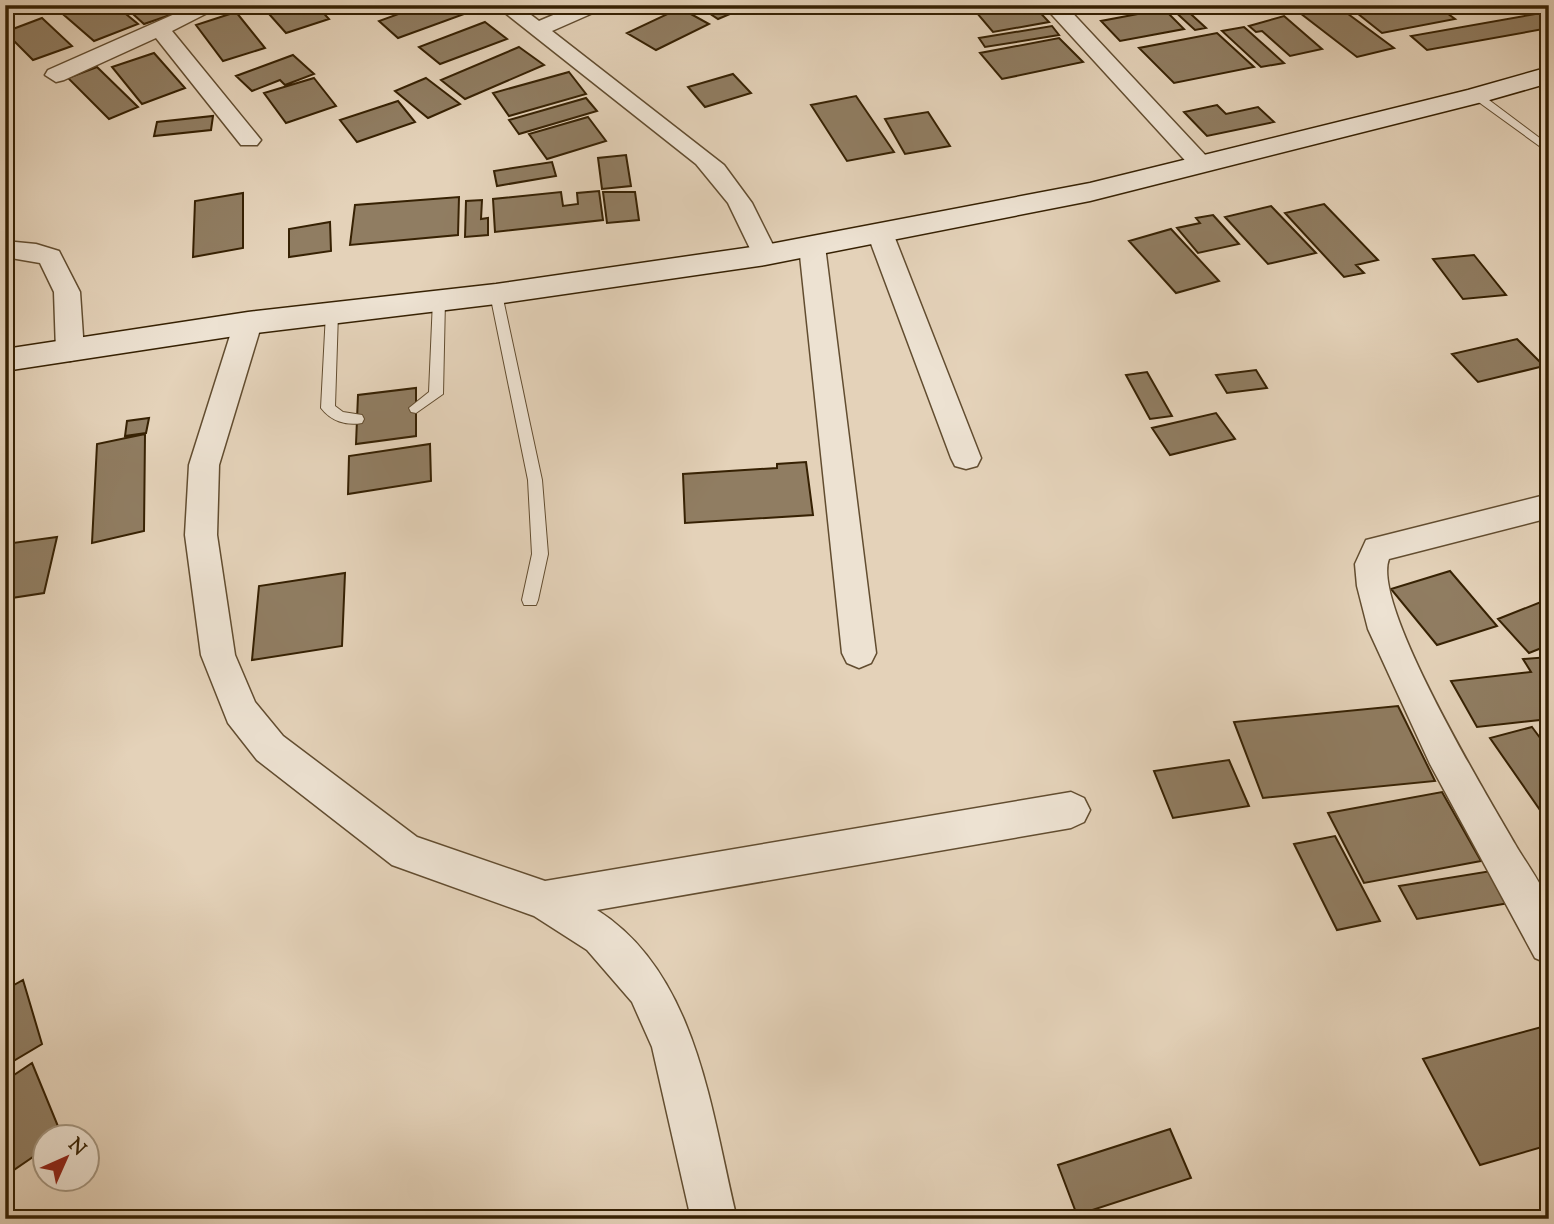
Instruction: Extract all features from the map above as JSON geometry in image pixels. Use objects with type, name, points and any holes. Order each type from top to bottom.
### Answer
[{"type":"main road","points":[[5,360],[248,323],[496,294],[765,255],[1090,192],[1477,96],[1549,75]]},
{"type":"street","points":[[56,75],[162,31],[213,5]]},
{"type":"street","points":[[505,5],[727,181],[744,207],[765,255]]},
{"type":"street","points":[[538,29],[595,5]]},
{"type":"street","points":[[1053,5],[1200,163]]},
{"type":"street","points":[[162,31],[249,139]]},
{"type":"street","points":[[880,233],[966,458]]},
{"type":"street","points":[[812,246],[859,653]]},
{"type":"street","points":[[5,249],[36,252],[50,257],[67,292],[70,351]]},
{"type":"street","points":[[248,323],[204,465],[201,535],[218,655],[241,712],[270,748],[342,806],[406,852],[545,900],[601,936],[647,987],[673,1046],[714,1219]]},
{"type":"street","points":[[1549,506],[1377,549],[1371,564],[1373,586],[1385,629],[1443,752],[1549,944]]},
{"type":"street","points":[[545,900],[1071,810]]},
{"type":"lane","points":[[1477,96],[1549,150]]},
{"type":"lane","points":[[496,294],[535,480],[540,554],[530,600]]},
{"type":"lane","points":[[416,408],[436,394],[439,300]]},
{"type":"lane","points":[[332,313],[328,408],[339,417],[357,419]]},
{"type":"building","points":[[90,5],[115,5],[138,24],[94,41],[64,15]]},
{"type":"building","points":[[123,5],[172,5],[179,12],[144,24]]},
{"type":"building","points":[[261,5],[316,5],[329,19],[286,33]]},
{"type":"building","points":[[423,5],[473,5],[478,9],[398,38],[379,21]]},
{"type":"building","points":[[697,5],[747,5],[749,6],[718,19]]},
{"type":"building","points":[[1012,5],[1033,5],[1049,22],[993,32],[976,12]]},
{"type":"building","points":[[1181,5],[1206,28],[1195,30],[1170,7]]},
{"type":"building","points":[[1268,5],[1297,5],[1302,11],[1275,13]]},
{"type":"building","points":[[1336,5],[1394,48],[1357,57],[1300,13]]},
{"type":"building","points":[[1373,5],[1436,5],[1455,19],[1382,33],[1352,9]]},
{"type":"building","points":[[680,8],[709,24],[656,50],[627,33]]},
{"type":"building","points":[[1164,9],[1184,29],[1120,41],[1101,21]]},
{"type":"building","points":[[236,12],[265,48],[223,61],[196,25]]},
{"type":"building","points":[[1547,12],[1549,28],[1427,50],[1411,36]]},
{"type":"building","points":[[1284,16],[1322,49],[1290,56],[1262,31],[1256,32],[1249,26]]},
{"type":"building","points":[[42,18],[72,46],[33,60],[5,32]]},
{"type":"building","points":[[485,22],[507,39],[440,64],[419,47]]},
{"type":"building","points":[[1052,26],[1059,35],[985,47],[979,38]]},
{"type":"building","points":[[1244,27],[1284,63],[1261,67],[1222,31]]},
{"type":"building","points":[[1217,33],[1254,67],[1174,83],[1139,48]]},
{"type":"building","points":[[1059,38],[1083,62],[1002,79],[980,53]]},
{"type":"building","points":[[519,47],[544,65],[465,99],[441,80]]},
{"type":"building","points":[[154,53],[185,88],[142,104],[112,67]]},
{"type":"building","points":[[293,55],[314,74],[285,85],[280,80],[252,91],[236,76]]},
{"type":"building","points":[[97,67],[138,107],[109,119],[68,78]]},
{"type":"building","points":[[569,72],[586,94],[509,116],[493,93]]},
{"type":"building","points":[[733,74],[751,93],[705,107],[688,87]]},
{"type":"building","points":[[314,78],[336,106],[286,123],[264,93]]},
{"type":"building","points":[[426,78],[460,104],[428,118],[395,91]]},
{"type":"building","points":[[856,96],[894,152],[847,161],[811,105]]},
{"type":"building","points":[[586,98],[597,111],[519,134],[509,120]]},
{"type":"building","points":[[398,101],[415,122],[357,142],[340,120]]},
{"type":"building","points":[[1217,105],[1226,114],[1258,107],[1274,122],[1207,136],[1184,112]]},
{"type":"building","points":[[928,112],[950,146],[905,154],[885,119]]},
{"type":"building","points":[[213,116],[211,130],[154,136],[157,122]]},
{"type":"building","points":[[588,117],[606,141],[547,159],[529,134]]},
{"type":"building","points":[[626,155],[631,186],[602,189],[598,158]]},
{"type":"building","points":[[552,162],[556,176],[497,186],[494,171]]},
{"type":"building","points":[[599,191],[603,220],[495,232],[493,199],[561,192],[563,206],[578,204],[577,193]]},
{"type":"building","points":[[603,192],[635,192],[639,220],[607,223]]},
{"type":"building","points":[[243,193],[243,248],[193,257],[195,201]]},
{"type":"building","points":[[459,197],[458,235],[350,245],[355,205]]},
{"type":"building","points":[[482,200],[481,219],[488,218],[488,235],[465,237],[466,201]]},
{"type":"building","points":[[1324,204],[1378,260],[1356,265],[1364,273],[1344,277],[1285,213]]},
{"type":"building","points":[[1271,206],[1316,253],[1268,264],[1225,217]]},
{"type":"building","points":[[1213,215],[1239,244],[1198,253],[1177,228],[1200,223],[1196,218]]},
{"type":"building","points":[[330,222],[331,251],[289,257],[289,229]]},
{"type":"building","points":[[1171,229],[1219,281],[1176,293],[1129,241]]},
{"type":"building","points":[[1474,255],[1506,295],[1463,299],[1433,259]]},
{"type":"building","points":[[1517,339],[1544,366],[1478,382],[1452,354]]},
{"type":"building","points":[[1256,370],[1267,388],[1227,393],[1216,375]]},
{"type":"building","points":[[1147,372],[1172,416],[1150,419],[1126,375]]},
{"type":"building","points":[[416,388],[416,436],[356,444],[358,395]]},
{"type":"building","points":[[1216,413],[1235,439],[1170,455],[1152,428]]},
{"type":"building","points":[[149,418],[146,433],[125,436],[127,421]]},
{"type":"building","points":[[145,434],[144,531],[92,543],[97,444]]},
{"type":"building","points":[[430,444],[431,481],[348,494],[349,456]]},
{"type":"building","points":[[806,462],[813,515],[685,523],[683,474],[777,468],[777,464]]},
{"type":"building","points":[[57,537],[44,593],[5,599],[5,544]]},
{"type":"building","points":[[1450,571],[1497,626],[1437,645],[1391,589]]},
{"type":"building","points":[[345,573],[342,646],[252,660],[259,586]]},
{"type":"building","points":[[1546,600],[1549,645],[1529,653],[1498,619]]},
{"type":"building","points":[[1549,657],[1549,719],[1477,727],[1451,681],[1531,672],[1523,659]]},
{"type":"building","points":[[1398,706],[1435,781],[1263,798],[1234,722]]},
{"type":"building","points":[[1532,727],[1549,750],[1549,823],[1490,738]]},
{"type":"building","points":[[1229,760],[1249,806],[1173,818],[1154,771]]},
{"type":"building","points":[[1442,792],[1481,861],[1364,883],[1328,813]]},
{"type":"building","points":[[1335,836],[1380,921],[1337,930],[1294,844]]},
{"type":"building","points":[[1491,871],[1509,903],[1417,919],[1399,886]]},
{"type":"building","points":[[23,980],[42,1044],[5,1066],[5,990]]},
{"type":"building","points":[[1549,1025],[1549,1145],[1480,1165],[1423,1059]]},
{"type":"building","points":[[32,1063],[56,1122],[32,1122],[32,1158],[5,1176],[5,1081]]},
{"type":"building","points":[[1170,1129],[1191,1178],[1077,1215],[1058,1165]]}]
